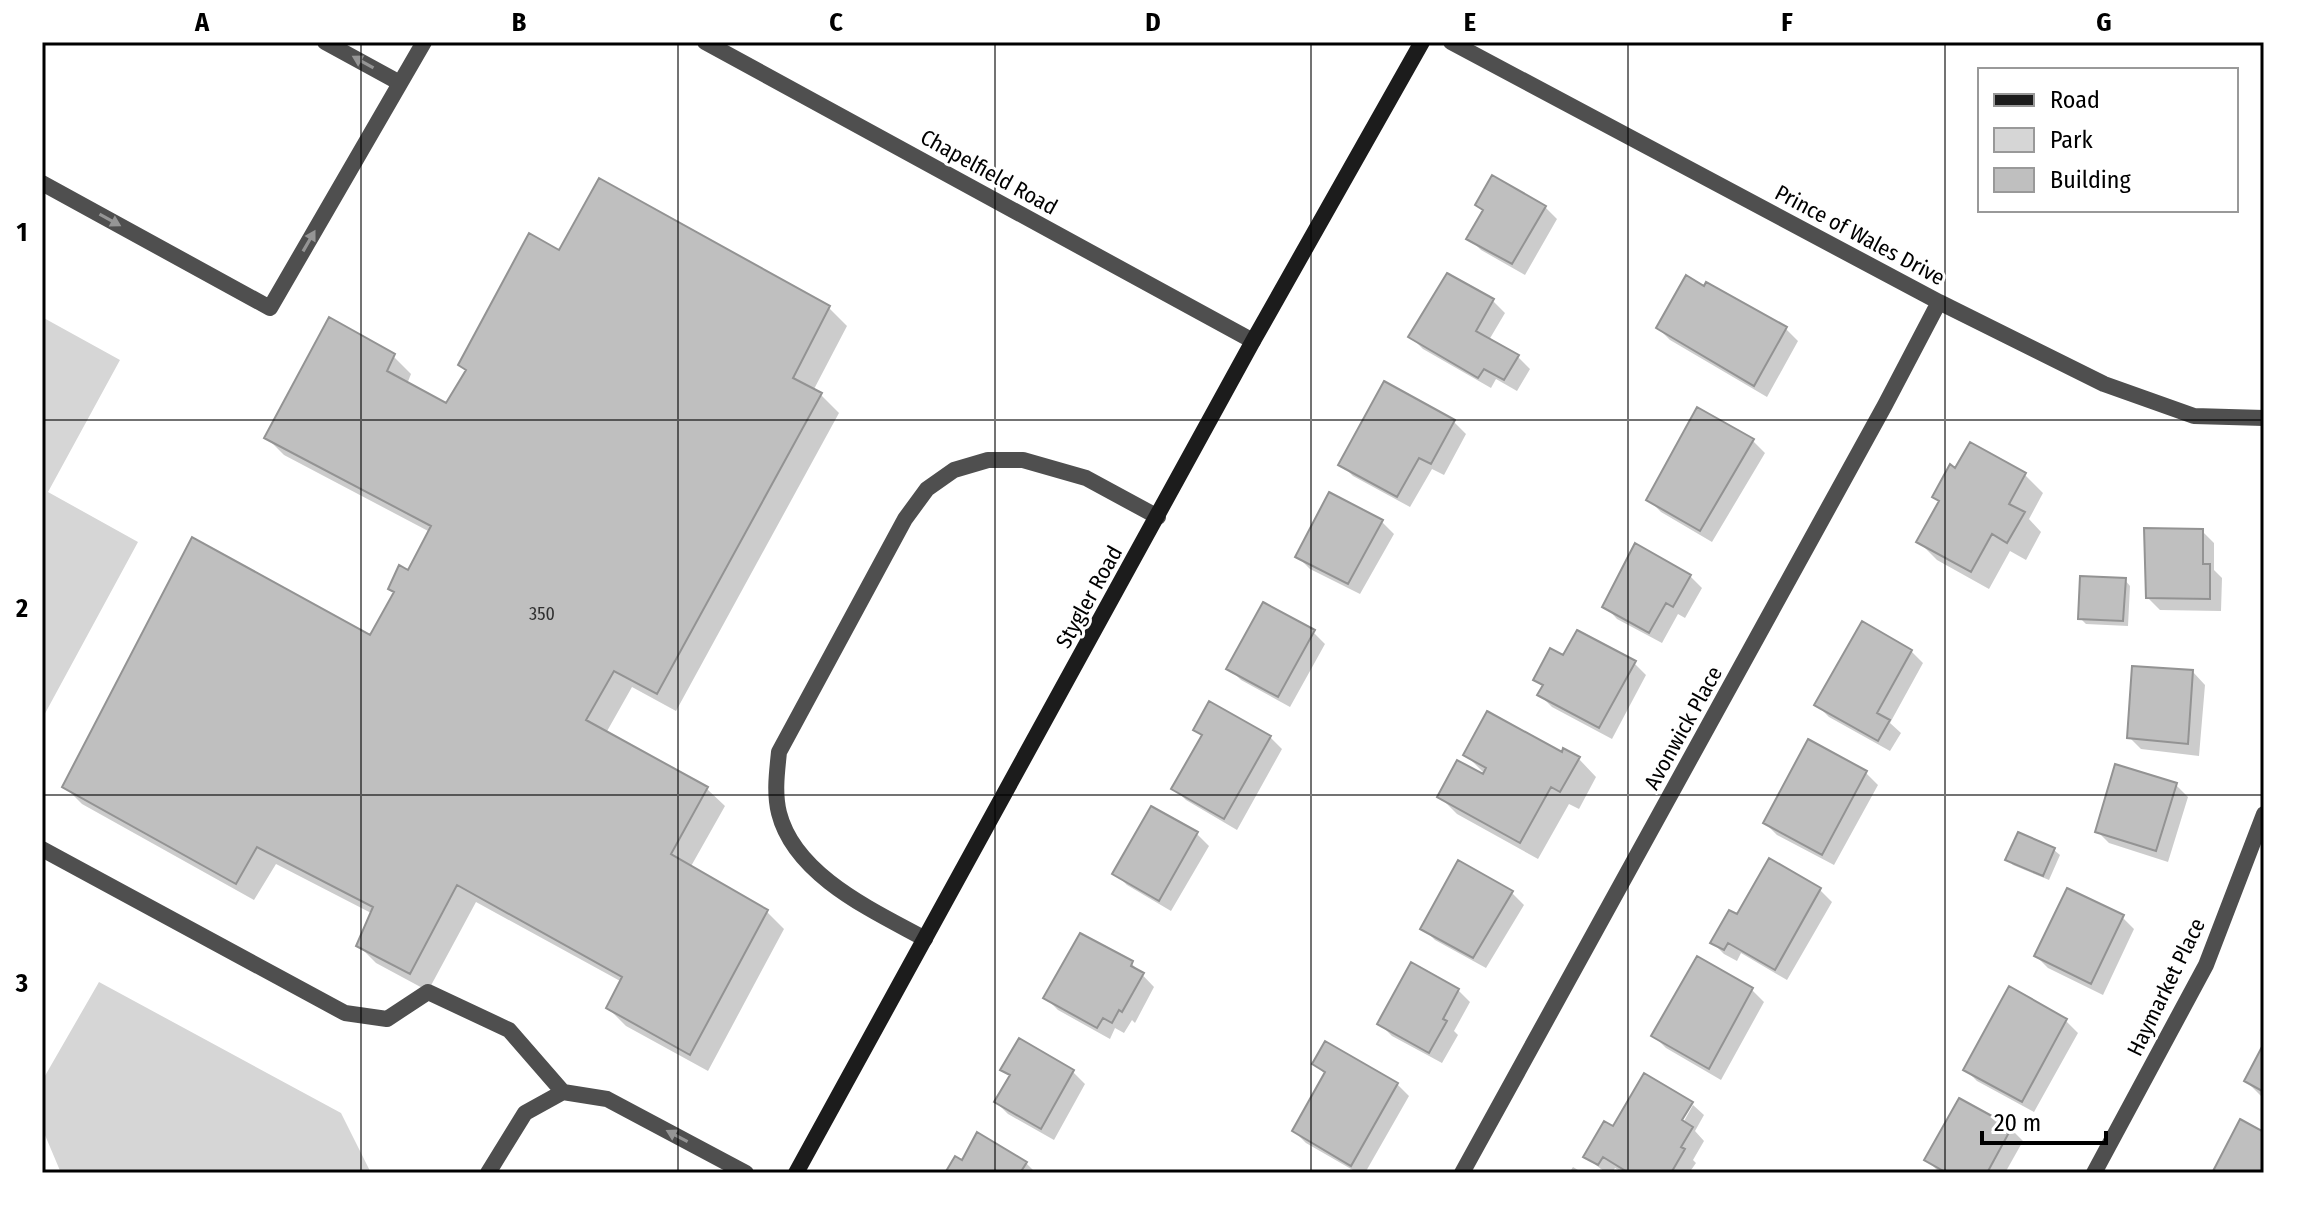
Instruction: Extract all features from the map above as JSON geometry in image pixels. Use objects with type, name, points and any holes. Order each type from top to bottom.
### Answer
[{"type":"main road","name":"Stygler Road","points":[[796,1173],[1253,341],[1422,42]]},
{"type":"street","points":[[325,42],[400,83]]},
{"type":"street","points":[[42,183],[270,308],[424,42]]},
{"type":"street","name":"Chapelfield Road","points":[[705,42],[1253,341]]},
{"type":"street","name":"Prince of Wales Drive","points":[[1451,42],[1939,302],[2104,384],[2194,416],[2264,418]]},
{"type":"street","name":"Avonwick Place","points":[[1462,1173],[1870,433],[1939,302]]},
{"type":"street","points":[[925,939],[853,900],[809,863],[792,842],[779,814],[776,780],[779,752],[905,519],[927,489],[954,470],[988,460],[1023,460],[1086,478],[1158,517]]},
{"type":"street","name":"Haymarket Place","points":[[2094,1173],[2206,965],[2264,814]]},
{"type":"street","points":[[42,849],[345,1013],[387,1019],[428,992],[509,1030],[563,1092]]},
{"type":"street","points":[[488,1173],[525,1113],[563,1092],[607,1099],[746,1173]]},
{"type":"green space","points":[[42,317],[120,360],[48,492],[138,542],[42,719]]},
{"type":"green space","points":[[99,982],[341,1113],[369,1173],[61,1173],[42,1128],[42,1081]]},
{"type":"building","points":[[1492,175],[1546,206],[1512,264],[1466,239],[1483,210],[1475,205]]},
{"type":"building","points":[[599,178],[830,306],[793,378],[822,393],[657,694],[614,671],[586,720],[708,787],[671,854],[768,910],[690,1055],[606,1008],[622,977],[457,885],[410,974],[356,946],[373,907],[257,847],[236,884],[62,787],[192,537],[370,635],[394,592],[388,589],[399,565],[408,570],[431,526],[264,438],[329,317],[395,354],[387,371],[446,403],[466,370],[458,365],[529,233],[559,250]]},
{"type":"building","points":[[1447,273],[1494,299],[1476,331],[1519,355],[1504,380],[1484,369],[1478,378],[1408,337]]},
{"type":"building","points":[[1686,275],[1704,286],[1706,282],[1787,327],[1754,386],[1656,328]]},
{"type":"building","points":[[1384,381],[1455,420],[1431,464],[1419,458],[1397,497],[1338,465]]},
{"type":"building","points":[[1697,407],[1754,439],[1700,531],[1646,500]]},
{"type":"building","points":[[1970,442],[2026,473],[2009,504],[2025,512],[2007,543],[1992,534],[1971,572],[1916,542],[1939,501],[1932,497],[1950,464],[1955,468]]},
{"type":"building","points":[[1329,492],[1383,520],[1348,584],[1295,557]]},
{"type":"building","points":[[2144,528],[2203,529],[2203,564],[2210,564],[2210,599],[2146,598]]},
{"type":"building","points":[[1635,543],[1691,575],[1673,607],[1666,603],[1649,633],[1602,607]]},
{"type":"building","points":[[2080,576],[2126,578],[2123,621],[2078,619]]},
{"type":"building","points":[[1263,602],[1315,630],[1278,697],[1226,669]]},
{"type":"building","points":[[1862,621],[1912,650],[1877,713],[1890,720],[1878,741],[1814,705]]},
{"type":"building","points":[[1577,630],[1636,661],[1599,728],[1537,695],[1543,685],[1533,680],[1550,648],[1563,655]]},
{"type":"building","points":[[2132,666],[2193,670],[2188,744],[2127,738]]},
{"type":"building","points":[[1209,701],[1271,736],[1224,819],[1171,789],[1202,735],[1193,730]]},
{"type":"building","points":[[1487,711],[1562,752],[1563,748],[1580,757],[1560,792],[1551,787],[1520,843],[1437,797],[1457,760],[1483,774],[1486,768],[1463,755]]},
{"type":"building","points":[[1808,739],[1867,771],[1822,855],[1763,823]]},
{"type":"building","points":[[2115,764],[2177,783],[2156,851],[2095,832]]},
{"type":"building","points":[[1151,806],[1198,832],[1159,901],[1112,874]]},
{"type":"building","points":[[2018,832],[2055,848],[2043,876],[2005,860]]},
{"type":"building","points":[[1769,858],[1821,888],[1775,970],[1728,943],[1724,950],[1710,943],[1729,910],[1737,914]]},
{"type":"building","points":[[1458,860],[1513,891],[1473,958],[1420,929]]},
{"type":"building","points":[[2067,888],[2124,915],[2091,984],[2034,956]]},
{"type":"building","points":[[1080,933],[1133,961],[1131,966],[1144,973],[1122,1012],[1119,1010],[1112,1023],[1103,1018],[1097,1028],[1043,998]]},
{"type":"building","points":[[1697,956],[1753,988],[1709,1069],[1651,1036]]},
{"type":"building","points":[[1411,962],[1459,989],[1443,1019],[1447,1021],[1429,1053],[1377,1024]]},
{"type":"building","points":[[2009,986],[2067,1019],[2022,1102],[1963,1070]]},
{"type":"building","points":[[1019,1038],[1074,1070],[1041,1129],[994,1102],[1010,1075],[1000,1070]]},
{"type":"building","points":[[1325,1041],[1398,1083],[1351,1166],[1292,1131],[1325,1072],[1312,1064]]},
{"type":"building","points":[[2264,1043],[2264,1092],[2244,1081]]},
{"type":"building","points":[[1644,1073],[1693,1102],[1682,1120],[1693,1127],[1671,1173],[1629,1173],[1603,1157],[1598,1165],[1583,1157],[1604,1121],[1613,1126]]},
{"type":"building","points":[[1959,1098],[2012,1127],[1987,1173],[1947,1173],[1924,1160]]},
{"type":"building","points":[[2240,1119],[2264,1132],[2264,1173],[2212,1173]]},
{"type":"building","points":[[977,1132],[1027,1162],[1020,1173],[945,1173],[955,1156],[962,1160]]}]
